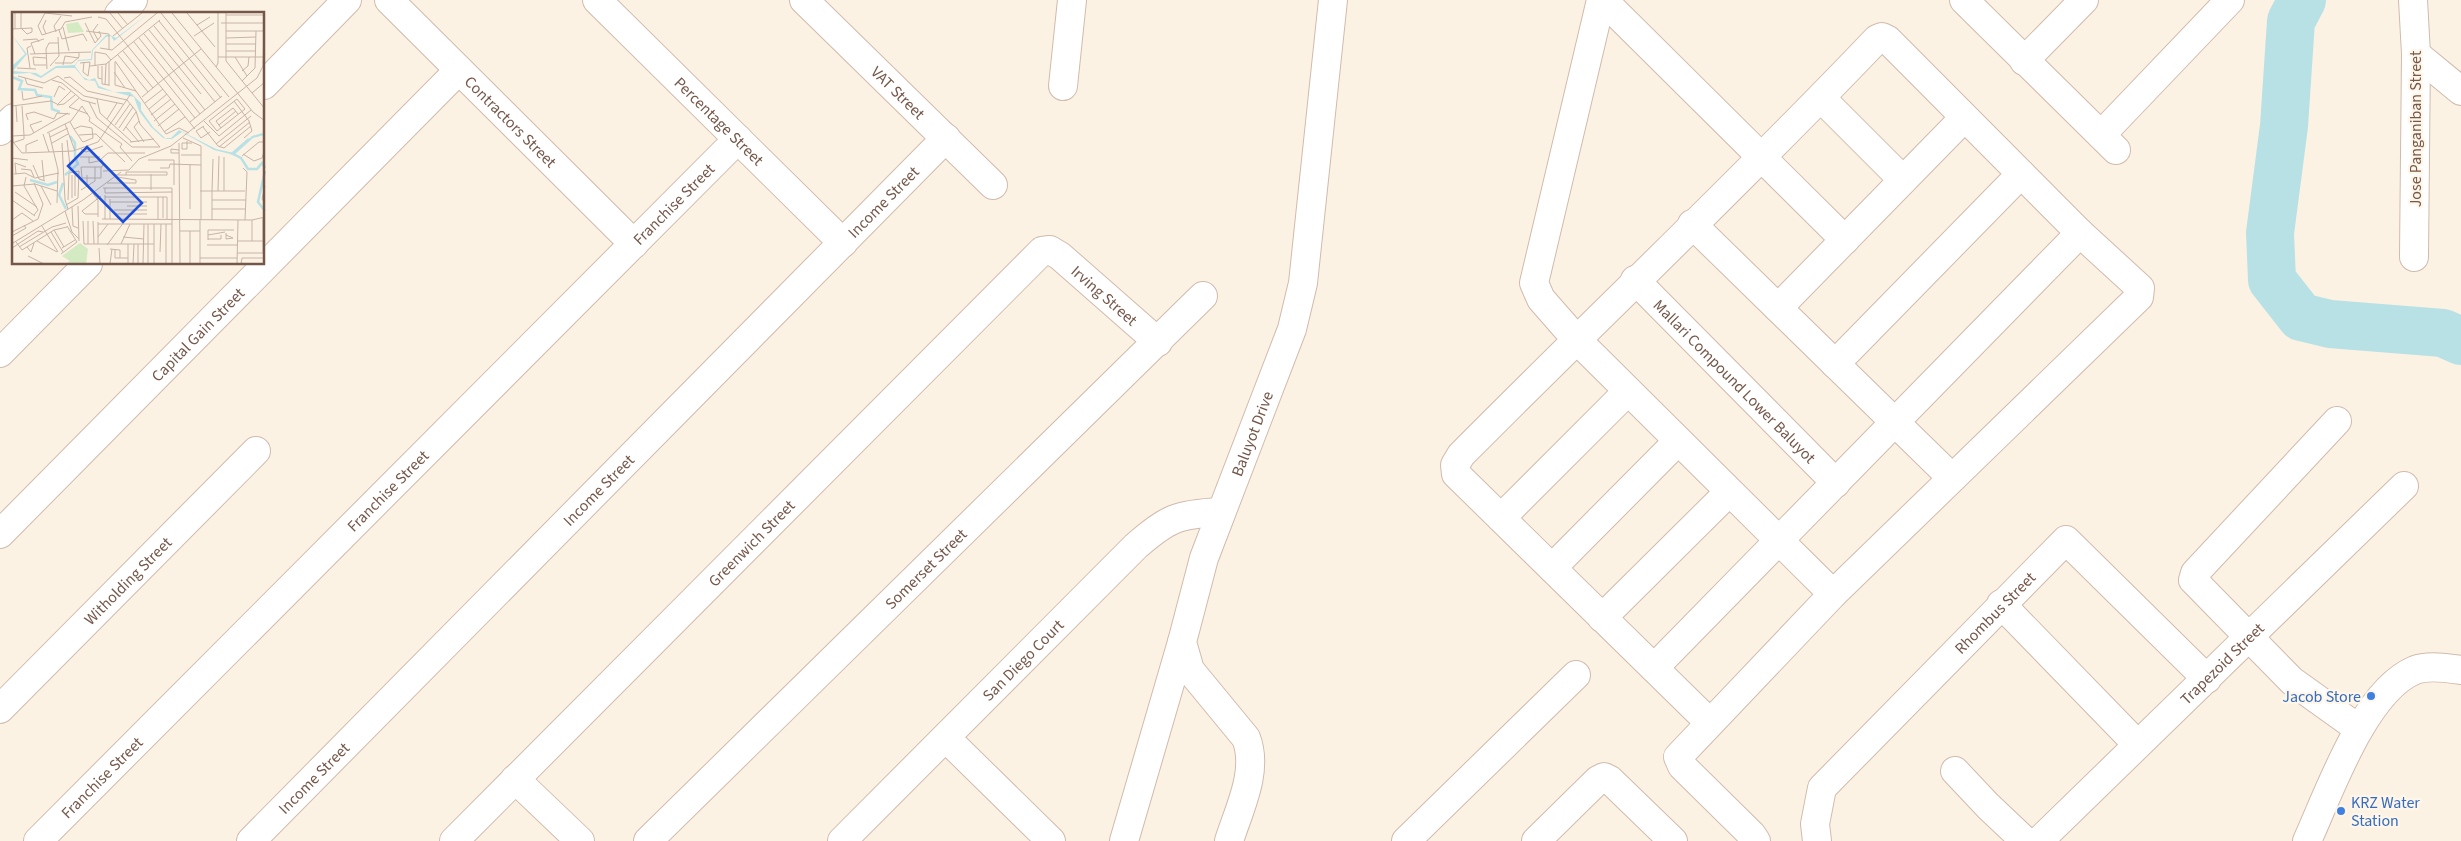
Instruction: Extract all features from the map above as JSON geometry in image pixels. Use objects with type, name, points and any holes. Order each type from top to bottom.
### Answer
[{"type":"street","points":[[121,12],[133,0]]},
{"type":"street","points":[[265,83],[347,0]]},
{"type":"street","name":"Contractors Street","points":[[389,0],[634,244]]},
{"type":"street","name":"Percentage Street","points":[[597,0],[843,243]]},
{"type":"street","name":"VAT Street","points":[[804,0],[992,185]]},
{"type":"street","points":[[1063,86],[1072,0]]},
{"type":"street","name":"Baluyot Drive","points":[[1124,841],[1182,642],[1204,558],[1292,329],[1303,283],[1333,0]]},
{"type":"street","points":[[1602,0],[1845,240]]},
{"type":"street","points":[[1602,0],[1534,283],[1541,299],[1576,339],[1833,594]]},
{"type":"street","points":[[1964,0],[2108,142],[2230,0]]},
{"type":"street","points":[[2024,61],[2084,0]]},
{"type":"street","name":"Jose Panganiban Street","points":[[2413,0],[2416,54],[2414,257]]},
{"type":"street","points":[[1710,723],[1456,474],[1455,465],[1462,455],[1576,339],[1821,98],[1877,39],[1882,37],[1888,40],[2080,233],[2140,288],[2139,297],[1833,594],[1678,757],[1682,766],[1756,841]]},
{"type":"street","points":[[2416,54],[2461,91]]},
{"type":"street","name":"Capital Gain Street","points":[[0,534],[459,70]]},
{"type":"street","points":[[1821,98],[1903,180]]},
{"type":"street","points":[[1778,308],[1964,118]]},
{"type":"street","points":[[0,131],[12,120]]},
{"type":"street","name":"Income Street","points":[[250,841],[946,138]]},
{"type":"street","name":"Franchise Street","points":[[38,841],[738,139]]},
{"type":"street","points":[[1835,364],[2021,174]]},
{"type":"street","points":[[1692,224],[1952,478]]},
{"type":"street","points":[[1654,668],[2080,233]]},
{"type":"street","name":"Irving Street","points":[[1050,250],[1060,256],[1158,342]]},
{"type":"street","name":"Greenwich Street","points":[[454,841],[1042,251],[1050,250]]},
{"type":"street","points":[[0,353],[87,265]]},
{"type":"street","name":"Mallari Compound Lower Baluyot","points":[[1635,280],[1836,482]]},
{"type":"street","name":"Somerset Street","points":[[648,841],[1203,296]]},
{"type":"street","points":[[1501,518],[1628,391]]},
{"type":"street","points":[[2336,421],[2195,574],[2194,580],[2202,591],[2292,681],[2359,729]]},
{"type":"street","points":[[1552,568],[1678,441]]},
{"type":"street","name":"Witholding Street","points":[[0,708],[256,451]]},
{"type":"street","name":"Trapezoid Street","points":[[2039,841],[2404,486]]},
{"type":"street","points":[[1602,618],[1729,492]]},
{"type":"street","name":"San Diego Court","points":[[842,841],[1136,546],[1158,527],[1175,517],[1221,512]]},
{"type":"street","name":"Rhombus Street","points":[[1817,841],[1815,824],[1822,788],[2000,604],[2066,540],[2207,679]]},
{"type":"street","points":[[2000,604],[2137,744]]},
{"type":"street","points":[[1182,642],[1190,670],[1246,738],[1251,751],[1251,768],[1229,841]]},
{"type":"street","points":[[2306,841],[2359,729],[2372,706],[2386,691],[2416,670],[2446,668],[2461,670]]},
{"type":"street","points":[[1406,841],[1576,675]]},
{"type":"street","points":[[946,738],[1038,837]]},
{"type":"street","points":[[1955,771],[1988,806],[2026,841]]},
{"type":"street","points":[[1536,841],[1598,780],[1604,777],[1610,780],[1673,841]]},
{"type":"street","points":[[515,779],[580,841]]},
{"type":"waterway","points":[[2302,0],[2291,21],[2284,126],[2270,233],[2272,280],[2301,317],[2330,324],[2443,333],[2461,341]]},
{"type":"place","name":"Jacob Store","points":[[2371,696]]},
{"type":"place","name":"KRZ Water Station","points":[[2341,811]]}]
